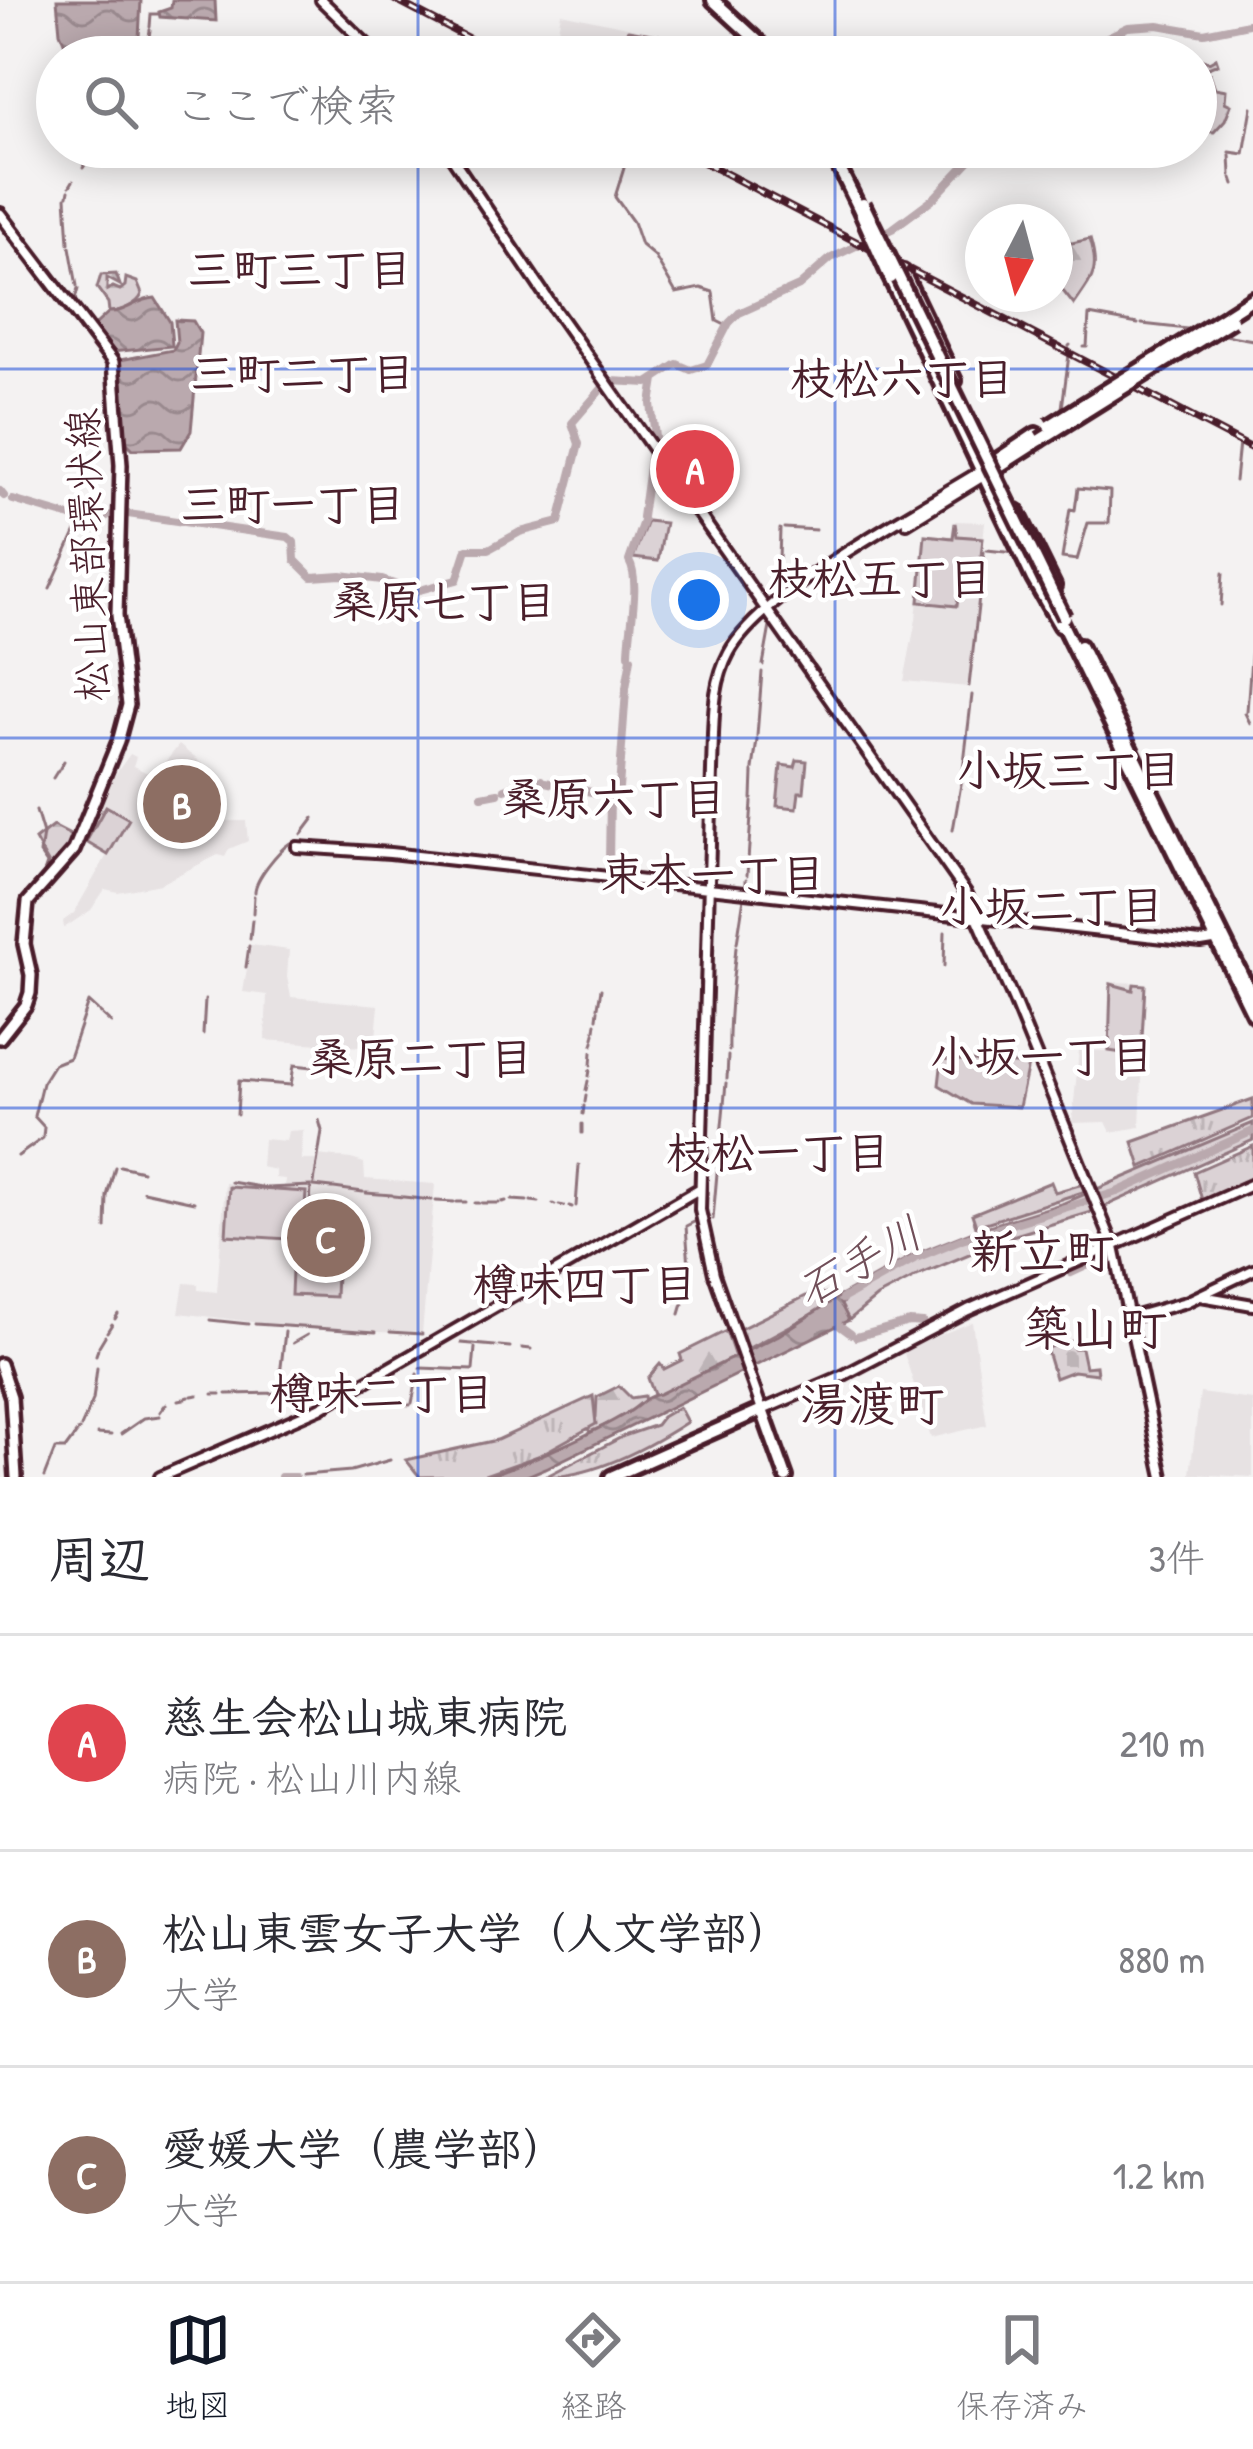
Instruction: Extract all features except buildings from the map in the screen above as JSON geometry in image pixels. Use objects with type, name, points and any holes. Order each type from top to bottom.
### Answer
[{"type":"highway","points":[[717,0],[756,36]]},
{"type":"highway","points":[[842,168],[1253,1015]]},
{"type":"highway","points":[[861,205],[948,399],[1041,555],[1064,623]]},
{"type":"highway","points":[[861,205],[903,272],[964,400],[989,469]]},
{"type":"highway","points":[[989,469],[1253,302]]},
{"type":"highway","points":[[1219,939],[1253,998]]},
{"type":"highway","points":[[610,1477],[762,1410],[786,1477]]},
{"type":"main road","name":"松山東部環状線","points":[[0,214],[113,362],[121,465],[117,609],[128,705],[74,850],[28,902],[24,944],[30,993],[0,1038]]},
{"type":"main road","points":[[0,1364],[11,1397],[16,1477]]},
{"type":"street","points":[[321,0],[359,36]]},
{"type":"street","points":[[336,13],[338,0]]},
{"type":"street","points":[[459,168],[960,881],[1114,1247],[1163,1477]]},
{"type":"street","points":[[989,469],[768,609],[737,640],[718,681],[700,1189],[704,1242],[762,1410],[844,1375],[968,1310],[1253,1184]]},
{"type":"street","points":[[297,847],[1219,939]]},
{"type":"street","points":[[160,1477],[320,1408],[700,1189]]},
{"type":"street","points":[[1129,1318],[1201,1296],[1253,1270]]},
{"type":"street","points":[[1201,1296],[1253,1305]]},
{"type":"shaded area","points":[[561,13],[668,36],[557,36]]},
{"type":"shaded area","points":[[667,442],[721,446],[718,472],[708,482],[700,482],[699,495],[693,499],[663,457]]},
{"type":"shaded area","points":[[955,521],[985,522],[968,687],[904,681],[924,533],[951,536]]},
{"type":"shaded area","points":[[179,745],[212,772],[208,802],[218,806],[223,821],[246,821],[248,841],[229,849],[225,857],[218,855],[160,884],[118,892],[105,889],[91,910],[64,928],[63,921],[74,913],[107,855],[81,841],[102,793],[130,754],[136,757],[133,766],[154,776]]},
{"type":"shaded area","points":[[251,945],[289,950],[291,997],[379,1005],[375,1048],[265,1040],[267,995],[243,992]]},
{"type":"shaded area","points":[[1109,982],[1146,983],[1140,1127],[1111,1132],[1106,1122],[1072,1123],[1079,1050],[1108,1051]]},
{"type":"shaded area","points":[[303,1130],[301,1160],[317,1160],[318,1155],[351,1159],[364,1163],[365,1179],[435,1184],[422,1334],[309,1329],[179,1313],[184,1283],[217,1292],[225,1183],[284,1189],[285,1179],[261,1167],[263,1139],[286,1141],[288,1131]]},
{"type":"shaded area","points":[[972,1322],[987,1425],[931,1438],[903,1350]]},
{"type":"shaded area","points":[[1200,1393],[1253,1400],[1253,1477],[1190,1474]]},
{"type":"green space","points":[[628,30],[663,36],[621,36]]},
{"type":"green space","points":[[1217,88],[1226,90],[1225,102],[1231,105],[1217,129]]},
{"type":"green space","points":[[1090,239],[1094,259],[1093,274],[1074,305],[1073,304],[1073,243]]},
{"type":"green space","points":[[116,274],[120,285],[107,278],[107,290],[120,290],[126,278],[137,282],[142,294],[128,307],[109,312],[97,288],[101,275]]},
{"type":"green space","points":[[647,521],[665,523],[658,561],[633,558]]},
{"type":"green space","points":[[955,523],[957,536],[983,538],[977,594],[959,592],[957,606],[919,602],[925,535],[953,538]]},
{"type":"green space","points":[[797,760],[807,761],[804,792],[799,792],[797,808],[777,806],[781,765],[795,767]]},
{"type":"green space","points":[[106,806],[129,819],[108,855],[86,842]]},
{"type":"green space","points":[[53,826],[76,838],[42,880],[48,863],[35,840]]},
{"type":"green space","points":[[1111,984],[1133,990],[1134,984],[1145,985],[1141,1056],[1109,1051]]},
{"type":"green space","points":[[942,1059],[1028,1065],[1019,1107],[971,1104],[939,1085]]},
{"type":"green space","points":[[1253,1099],[1253,1118],[1141,1167],[1133,1142]]},
{"type":"green space","points":[[1253,1123],[1253,1140],[1092,1212],[1012,1236],[919,1275],[877,1297],[849,1320],[840,1307],[847,1295],[840,1296],[915,1254],[1064,1203]]},
{"type":"green space","points":[[1253,1146],[1253,1180],[1203,1204],[1194,1172]]},
{"type":"green space","points":[[1051,1182],[1055,1192],[1083,1184],[1086,1191],[976,1226],[972,1214]]},
{"type":"green space","points":[[229,1187],[306,1192],[303,1240],[226,1235]]},
{"type":"green space","points":[[292,1270],[336,1273],[335,1297],[291,1295]]},
{"type":"green space","points":[[812,1293],[825,1294],[829,1305],[747,1349],[740,1329]]},
{"type":"green space","points":[[726,1331],[736,1360],[656,1400],[648,1378],[660,1364],[664,1369],[682,1360],[680,1354]]},
{"type":"green space","points":[[1072,1341],[1074,1348],[1081,1348],[1085,1367],[1096,1366],[1097,1374],[1073,1371],[1055,1378],[1046,1348]]},
{"type":"green space","points":[[619,1386],[631,1398],[644,1396],[646,1408],[590,1432],[597,1397]]},
{"type":"green space","points":[[593,1396],[596,1424],[538,1456],[482,1476],[420,1477],[406,1460],[497,1440]]},
{"type":"green space","points":[[679,1407],[687,1422],[637,1451],[582,1472],[545,1477],[624,1436],[656,1425]]},
{"type":"water","points":[[57,0],[141,0],[139,36],[62,36]]},
{"type":"water","points":[[172,0],[215,0],[216,21],[160,17],[159,12],[171,8]]},
{"type":"water","points":[[155,298],[170,322],[172,346],[112,352],[95,331],[96,324],[109,312]]},
{"type":"water","points":[[175,320],[193,321],[200,333],[191,431],[181,448],[133,449],[126,442],[120,360],[173,350]]},
{"type":"water","points":[[851,1294],[840,1303],[849,1320],[546,1468],[525,1477],[486,1477],[593,1431]]},
{"type":"waterway","points":[[150,27],[151,14],[159,14]]},
{"type":"waterway","points":[[1109,36],[1128,27],[1158,25],[1204,33],[1253,23]]},
{"type":"waterway","points":[[149,36],[150,30]]},
{"type":"waterway","points":[[1230,152],[1244,154],[1252,107]]},
{"type":"waterway","points":[[1230,155],[1231,175]]},
{"type":"waterway","points":[[624,168],[615,197],[633,222],[641,245],[655,257],[676,293],[701,288],[713,292],[717,321],[727,326]]},
{"type":"waterway","points":[[611,381],[648,383],[677,364],[691,370],[707,365],[739,313],[799,286],[831,258],[892,229],[935,197],[962,168]]},
{"type":"waterway","points":[[1232,178],[1234,184]]},
{"type":"waterway","points":[[70,186],[73,181]]},
{"type":"waterway","points":[[68,195],[69,190]]},
{"type":"waterway","points":[[66,197],[69,243]]},
{"type":"waterway","points":[[70,247],[77,286]]},
{"type":"waterway","points":[[74,303],[78,289]]},
{"type":"waterway","points":[[1084,347],[1089,315],[1138,324]]},
{"type":"waterway","points":[[1142,324],[1187,329]]},
{"type":"waterway","points":[[1225,335],[1253,340]]},
{"type":"waterway","points":[[1062,408],[1069,355]]},
{"type":"waterway","points":[[655,379],[651,404],[655,436]]},
{"type":"waterway","points":[[128,514],[288,537],[294,542],[295,560],[312,577],[382,580],[416,591],[457,580],[467,549],[489,549],[520,532],[559,522],[579,444],[572,423],[604,386]]},
{"type":"waterway","points":[[1138,391],[1219,433]]},
{"type":"waterway","points":[[1219,433],[1237,442]]},
{"type":"waterway","points":[[1235,481],[1239,443]]},
{"type":"waterway","points":[[642,517],[651,453]]},
{"type":"waterway","points":[[1078,488],[1110,491],[1109,523],[1088,523],[1077,560],[1062,558],[1078,488]]},
{"type":"waterway","points":[[0,491],[4,496]]},
{"type":"waterway","points":[[13,500],[81,520],[113,515]]},
{"type":"waterway","points":[[50,588],[81,520]]},
{"type":"waterway","points":[[629,654],[634,593],[629,561],[643,521]]},
{"type":"waterway","points":[[784,528],[816,530]]},
{"type":"waterway","points":[[778,591],[780,529]]},
{"type":"waterway","points":[[987,550],[1015,553]]},
{"type":"waterway","points":[[969,686],[984,552]]},
{"type":"waterway","points":[[1222,589],[1223,573]]},
{"type":"waterway","points":[[1221,605],[1222,591]]},
{"type":"waterway","points":[[763,665],[771,621]]},
{"type":"waterway","points":[[1247,711],[1253,632]]},
{"type":"waterway","points":[[626,688],[631,658]]},
{"type":"waterway","points":[[757,736],[762,672]]},
{"type":"waterway","points":[[619,789],[626,690]]},
{"type":"waterway","points":[[963,771],[972,695]]},
{"type":"waterway","points":[[1245,713],[1250,723]]},
{"type":"waterway","points":[[753,769],[757,740]]},
{"type":"waterway","points":[[60,768],[64,761]]},
{"type":"waterway","points":[[53,778],[58,770]]},
{"type":"waterway","points":[[752,799],[753,772]]},
{"type":"waterway","points":[[953,830],[963,773]]},
{"type":"waterway","points":[[524,782],[541,780]]},
{"type":"waterway","points":[[545,782],[610,796],[618,792]]},
{"type":"waterway","points":[[505,789],[519,784]]},
{"type":"waterway","points":[[482,796],[498,793]]},
{"type":"waterway","points":[[609,863],[610,796]]},
{"type":"waterway","points":[[747,875],[752,802]]},
{"type":"waterway","points":[[36,811],[43,834],[40,854],[47,864],[41,882]]},
{"type":"waterway","points":[[302,834],[314,818]]},
{"type":"waterway","points":[[255,892],[268,866],[290,843]]},
{"type":"waterway","points":[[746,879],[746,886]]},
{"type":"waterway","points":[[253,913],[254,896]]},
{"type":"waterway","points":[[737,943],[744,898]]},
{"type":"waterway","points":[[250,939],[252,920]]},
{"type":"waterway","points":[[944,966],[945,932]]},
{"type":"waterway","points":[[246,967],[249,946]]},
{"type":"waterway","points":[[729,1051],[736,947]]},
{"type":"waterway","points":[[598,1007],[601,989]]},
{"type":"waterway","points":[[203,1034],[205,1000]]},
{"type":"waterway","points":[[18,1156],[43,1138],[44,1127],[34,1116],[42,1083],[54,1064],[69,1058],[88,1002],[111,1023]]},
{"type":"waterway","points":[[597,1018],[598,1010]]},
{"type":"waterway","points":[[595,1030],[596,1023]]},
{"type":"waterway","points":[[594,1038],[595,1033]]},
{"type":"waterway","points":[[593,1045],[594,1041]]},
{"type":"waterway","points":[[591,1065],[592,1052]]},
{"type":"waterway","points":[[727,1079],[728,1056]]},
{"type":"waterway","points":[[237,1115],[239,1081],[291,1085],[294,1065],[313,1067]]},
{"type":"waterway","points":[[589,1076],[590,1070]]},
{"type":"waterway","points":[[586,1090],[588,1081]]},
{"type":"waterway","points":[[720,1147],[726,1083]]},
{"type":"waterway","points":[[585,1102],[586,1096]]},
{"type":"waterway","points":[[583,1114],[584,1106]]},
{"type":"waterway","points":[[314,1183],[322,1131],[319,1120]]},
{"type":"waterway","points":[[582,1124],[582,1133]]},
{"type":"waterway","name":"石手川","points":[[842,1299],[962,1239],[1117,1192],[1253,1131]]},
{"type":"waterway","points":[[718,1169],[719,1158]]},
{"type":"waterway","points":[[576,1206],[579,1165]]},
{"type":"waterway","points":[[120,1166],[142,1171]]},
{"type":"waterway","points":[[106,1228],[107,1196],[115,1167]]},
{"type":"waterway","points":[[713,1219],[717,1173]]},
{"type":"waterway","points":[[231,1182],[267,1188],[311,1186],[308,1244],[292,1244]]},
{"type":"waterway","points":[[314,1186],[332,1188]]},
{"type":"waterway","points":[[334,1188],[363,1192]]},
{"type":"waterway","points":[[143,1191],[194,1202]]},
{"type":"waterway","points":[[366,1193],[392,1195]]},
{"type":"waterway","points":[[394,1196],[432,1200]]},
{"type":"waterway","points":[[512,1200],[527,1201]]},
{"type":"waterway","points":[[436,1201],[454,1202]]},
{"type":"waterway","points":[[502,1202],[506,1201]]},
{"type":"waterway","points":[[531,1201],[539,1202]]},
{"type":"waterway","points":[[457,1202],[466,1202]]},
{"type":"waterway","points":[[482,1203],[499,1203]]},
{"type":"waterway","points":[[559,1205],[564,1206]]},
{"type":"waterway","points":[[690,1280],[686,1226],[694,1222]]},
{"type":"waterway","points":[[1071,1273],[1099,1260]]},
{"type":"waterway","points":[[680,1314],[688,1287]]},
{"type":"waterway","points":[[115,1319],[118,1314]]},
{"type":"waterway","points":[[948,1325],[967,1316]]},
{"type":"waterway","points":[[210,1320],[248,1324]]},
{"type":"waterway","points":[[856,1337],[909,1322],[923,1323]]},
{"type":"waterway","points":[[107,1332],[112,1324]]},
{"type":"waterway","points":[[255,1324],[376,1332]]},
{"type":"waterway","points":[[840,1326],[851,1334]]},
{"type":"waterway","points":[[227,1394],[278,1393],[285,1332]]},
{"type":"waterway","points":[[390,1332],[422,1334]]},
{"type":"waterway","points":[[293,1343],[307,1335]]},
{"type":"waterway","points":[[99,1346],[105,1336]]},
{"type":"waterway","points":[[461,1343],[495,1346]]},
{"type":"waterway","points":[[499,1346],[510,1347]]},
{"type":"waterway","points":[[420,1368],[473,1370],[475,1348]]},
{"type":"waterway","points":[[522,1348],[531,1349]]},
{"type":"waterway","points":[[96,1355],[98,1349]]},
{"type":"waterway","points":[[81,1427],[93,1400],[97,1368]]},
{"type":"waterway","points":[[412,1403],[418,1374]]},
{"type":"waterway","points":[[213,1394],[221,1394]]},
{"type":"waterway","points":[[192,1396],[198,1395]]},
{"type":"waterway","points":[[279,1395],[303,1395]]},
{"type":"waterway","points":[[306,1396],[327,1397]]},
{"type":"waterway","points":[[179,1400],[184,1399]]},
{"type":"waterway","points":[[349,1399],[410,1405]]},
{"type":"waterway","points":[[160,1412],[166,1404]]},
{"type":"waterway","points":[[121,1434],[144,1418],[160,1416]]},
{"type":"waterway","points":[[44,1477],[55,1449],[65,1449],[79,1430]]},
{"type":"waterway","points":[[97,1434],[111,1435]]},
{"type":"waterway","points":[[303,1475],[351,1471],[390,1460]]},
{"type":"waterway","points":[[281,1477],[295,1477]]},
{"type":"railway","points":[[395,0],[464,36]]},
{"type":"railway","points":[[715,168],[1253,449]]},
{"type":"place","name":"慈生会松山城東病院","points":[[695,469]]},
{"type":"place","name":"松山東雲女子大学（人文学部）","points":[[182,804]]},
{"type":"place","name":"愛媛大学（農学部）","points":[[326,1238]]},
{"type":"district","name":"三町三丁目","points":[[300,269]]},
{"type":"district","name":"三町二丁目","points":[[303,373]]},
{"type":"district","name":"枝松六丁目","points":[[902,378]]},
{"type":"district","name":"三町一丁目","points":[[293,504]]},
{"type":"district","name":"枝松五丁目","points":[[880,578]]},
{"type":"district","name":"桑原七丁目","points":[[444,601]]},
{"type":"district","name":"小坂三丁目","points":[[1069,770]]},
{"type":"district","name":"桑原六丁目","points":[[614,798]]},
{"type":"district","name":"束本一丁目","points":[[713,874]]},
{"type":"district","name":"小坂二丁目","points":[[1052,906]]},
{"type":"district","name":"小坂一丁目","points":[[1042,1056]]},
{"type":"district","name":"桑原二丁目","points":[[421,1058]]},
{"type":"district","name":"枝松一丁目","points":[[778,1152]]},
{"type":"district","name":"新立町","points":[[1042,1251]]},
{"type":"district","name":"樽味四丁目","points":[[585,1284]]},
{"type":"district","name":"築山町","points":[[1095,1328]]},
{"type":"district","name":"樽味二丁目","points":[[382,1393]]},
{"type":"district","name":"湯渡町","points":[[872,1404]]}]
